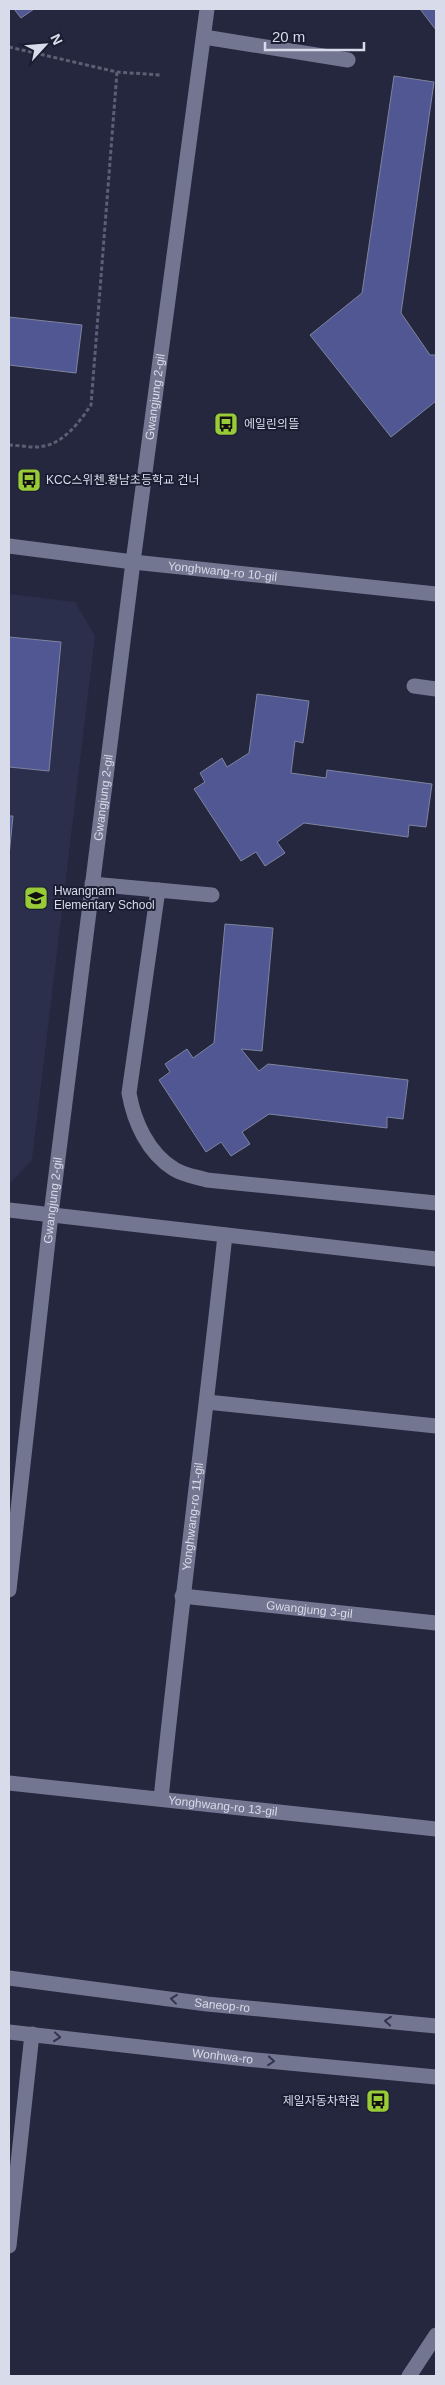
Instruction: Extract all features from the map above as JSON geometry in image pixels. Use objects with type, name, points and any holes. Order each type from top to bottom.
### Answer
[{"type":"street","name":"Gwangjung 2-gil","points":[[9,1590],[51,1214],[92,884],[133,562],[208,9]]},
{"type":"street","points":[[204,37],[348,60]]},
{"type":"street","name":"Yonghwang-ro 10-gil","points":[[9,546],[133,562],[436,594]]},
{"type":"street","points":[[414,686],[436,689]]},
{"type":"street","points":[[92,884],[212,895]]},
{"type":"street","points":[[158,890],[129,1093],[133,1113],[154,1151],[174,1170],[207,1180],[436,1203]]},
{"type":"street","points":[[9,1210],[436,1259]]},
{"type":"street","name":"Yonghwang-ro 11-gil","points":[[161,1799],[182,1596],[207,1402],[225,1235]]},
{"type":"street","points":[[207,1402],[436,1426]]},
{"type":"street","name":"Gwangjung 3-gil","points":[[182,1596],[436,1622]]},
{"type":"street","name":"Yonghwang-ro 13-gil","points":[[9,1783],[436,1829]]},
{"type":"street","name":"Saneop-ro","points":[[9,1978],[207,2004],[436,2026]]},
{"type":"street","name":"Wonhwa-ro","points":[[9,2032],[246,2059],[436,2077]]},
{"type":"street","points":[[9,2246],[32,2034]]},
{"type":"street","points":[[409,2376],[436,2335]]},
{"type":"path","points":[[9,47],[118,72],[160,75]]},
{"type":"path","points":[[9,445],[44,446],[58,440],[74,427],[91,405],[118,72]]},
{"type":"shaded area","name":"Hwangnam Elementary School","points":[[9,594],[75,602],[95,636],[32,1160],[10,1183]]},
{"type":"building","points":[[14,9],[34,9],[21,18]]},
{"type":"building","points":[[420,9],[436,9],[436,30]]},
{"type":"building","points":[[394,76],[434,82],[401,313],[430,355],[436,355],[436,401],[391,437],[310,335],[362,293]]},
{"type":"building","points":[[9,317],[82,325],[76,373],[9,365]]},
{"type":"building","points":[[9,637],[61,642],[49,771],[9,767]]},
{"type":"building","points":[[257,694],[309,701],[303,743],[295,741],[291,773],[326,778],[327,770],[432,784],[426,827],[409,825],[408,837],[304,823],[277,842],[285,853],[265,866],[256,852],[241,861],[194,789],[205,782],[200,773],[222,758],[227,767],[249,753]]},
{"type":"building","points":[[9,816],[13,816],[9,856]]},
{"type":"building","points":[[225,924],[273,928],[262,1051],[241,1049],[259,1071],[268,1064],[408,1080],[403,1119],[387,1117],[387,1128],[269,1114],[242,1132],[250,1144],[231,1156],[221,1142],[206,1152],[159,1080],[170,1072],[165,1064],[187,1049],[193,1058],[214,1043]]},
{"type":"place","name":"에일린의뜰","points":[[226,424]]},
{"type":"place","name":"KCC스위첸.황남초등학교 건너","points":[[29,480]]},
{"type":"place","name":"Hwangnam Elementary School","points":[[36,898]]},
{"type":"place","name":"제일자동차학원","points":[[378,2101]]}]
